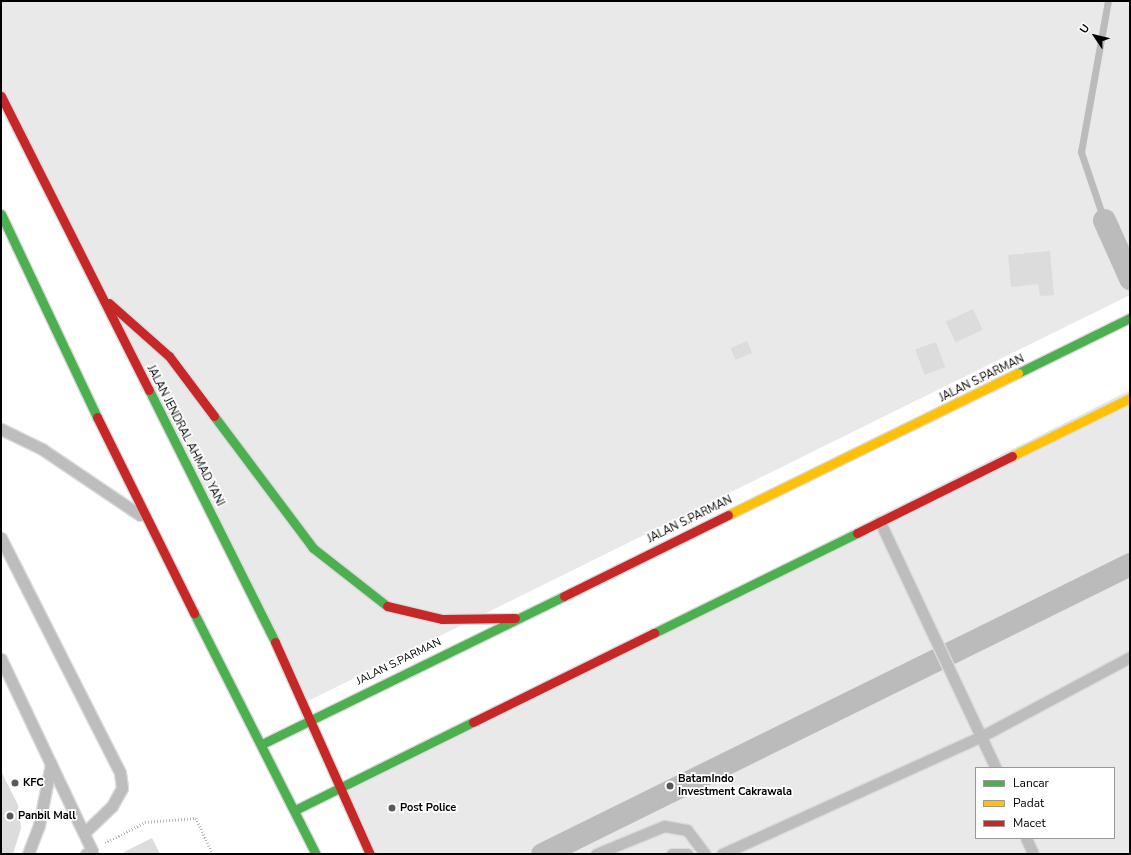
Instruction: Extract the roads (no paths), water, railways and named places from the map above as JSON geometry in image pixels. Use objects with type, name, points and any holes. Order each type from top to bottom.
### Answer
[{"type":"main road","name":"JALAN JENDRAL AHMAD YANI","points":[[1,96],[311,719],[340,789],[370,854]]},
{"type":"main road","points":[[1,214],[146,519],[262,744],[316,854]]},
{"type":"main road","points":[[101,296],[169,356],[313,548],[384,605],[442,619],[515,618]]},
{"type":"main road","name":"JALAN S.PARMAN","points":[[262,744],[515,618],[1130,318]]},
{"type":"main road","points":[[295,810],[1130,398]]},
{"type":"lane","points":[[1,429],[42,449],[146,519]]},
{"type":"lane","points":[[880,522],[996,767]]},
{"type":"lane","points":[[1,538],[120,773],[122,788],[112,806],[84,833]]},
{"type":"lane","points":[[722,854],[982,736],[1130,657]]},
{"type":"lane","points":[[1,659],[84,833],[89,852]]},
{"type":"lane","points":[[28,854],[39,825],[51,764]]},
{"type":"lane","points":[[596,854],[664,826],[687,830],[705,854]]},
{"type":"lane","points":[[1026,839],[1034,854]]},
{"type":"lane","points":[[672,854],[687,854]]},
{"type":"waterway","points":[[1104,220],[1081,152],[1108,1]]},
{"type":"waterway","points":[[1104,220],[1130,278]]},
{"type":"waterway","points":[[542,854],[1130,564]]},
{"type":"place","name":"KFC","points":[[15,783]]},
{"type":"place","name":"BatamIndo Investment Cakrawala","points":[[670,786]]},
{"type":"place","name":"Post Police","points":[[392,808]]},
{"type":"place","name":"Panbil Mall","points":[[10,816]]}]
